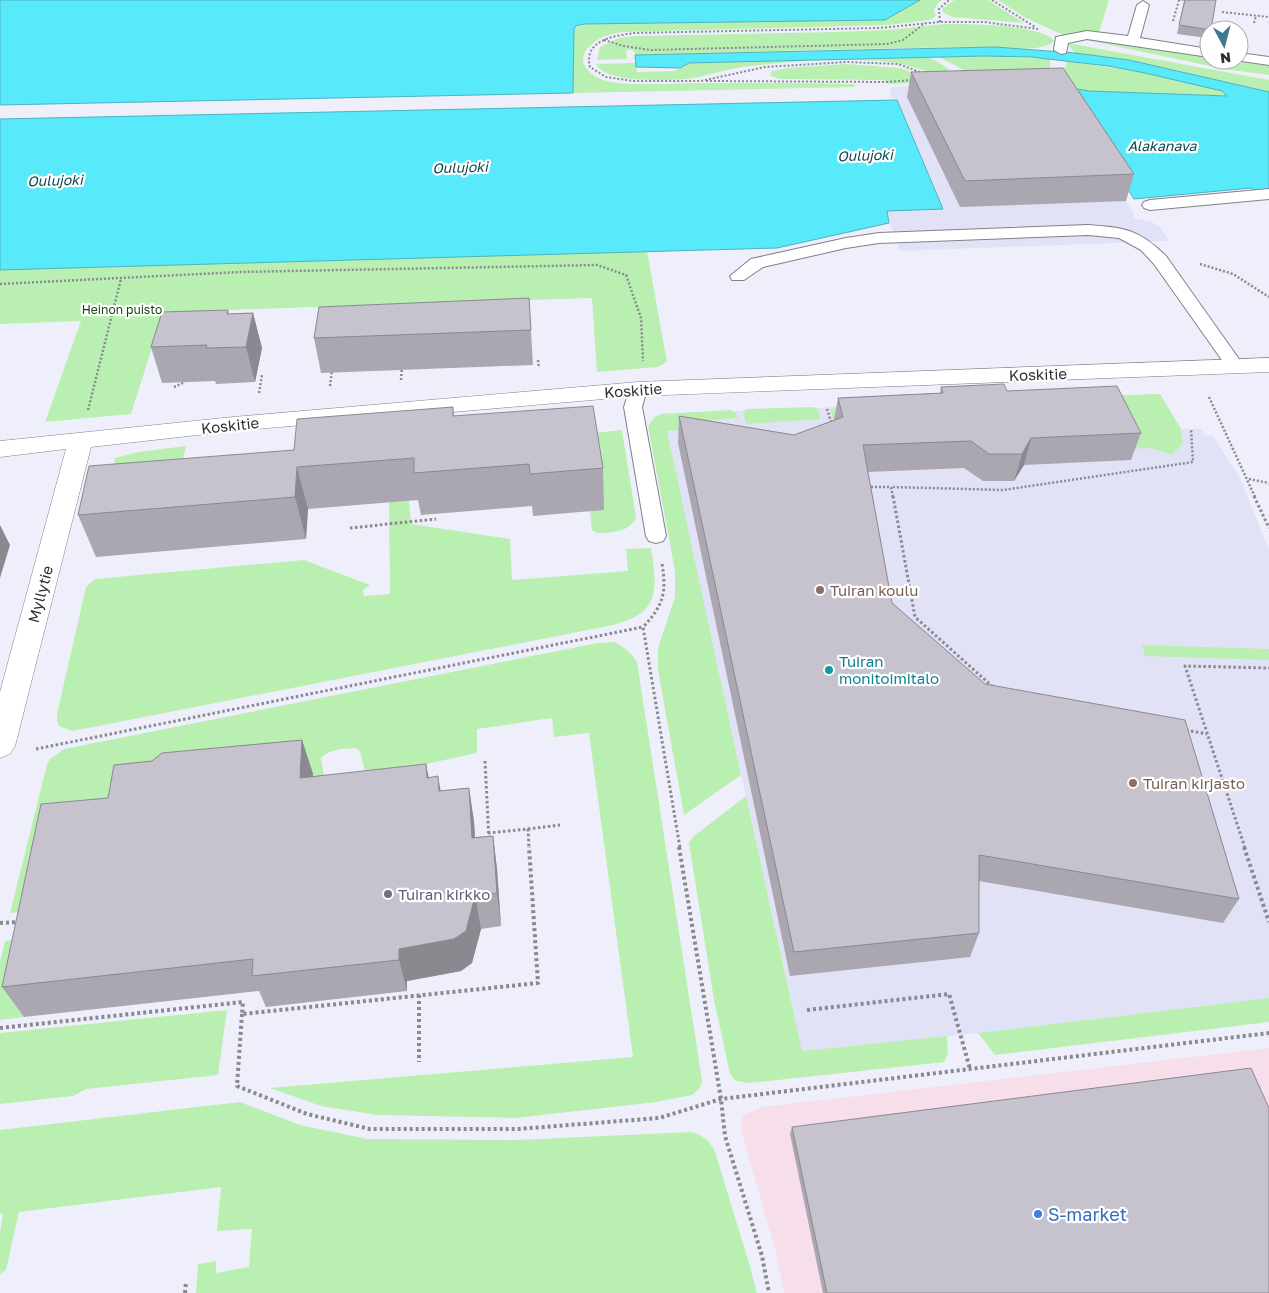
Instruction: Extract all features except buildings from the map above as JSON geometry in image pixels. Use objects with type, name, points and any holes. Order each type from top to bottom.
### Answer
[{"type":"street","name":"Koskitie","points":[[0,449],[80,442],[233,424],[638,389],[1269,365]]},
{"type":"street","name":"Myllytie","points":[[0,746],[80,442]]},
{"type":"lane","points":[[1133,41],[1143,5]]},
{"type":"lane","points":[[1061,45],[1087,35],[1199,51]]},
{"type":"lane","points":[[1249,58],[1269,61]]},
{"type":"lane","points":[[1150,204],[1269,194]]},
{"type":"lane","points":[[738,276],[757,263],[846,243],[879,238],[1088,230],[1123,233],[1147,246],[1160,260],[1235,366]]},
{"type":"lane","points":[[638,389],[633,407],[656,536]]},
{"type":"path","points":[[940,22],[939,10],[949,0]]},
{"type":"path","points":[[992,0],[1061,45]]},
{"type":"path","points":[[1222,12],[1268,18]]},
{"type":"path","points":[[1254,23],[1256,16]]},
{"type":"path","points":[[913,80],[888,82],[633,81],[606,77],[590,67],[588,59],[592,50],[604,40],[613,36],[634,33],[879,28],[940,22],[984,22],[1038,29]]},
{"type":"path","points":[[604,40],[624,46],[650,50],[887,44],[903,40],[925,23]]},
{"type":"path","points":[[700,81],[765,67],[847,62],[898,64],[921,73]]},
{"type":"path","points":[[0,284],[240,272],[597,264],[626,275],[641,318],[644,366]]},
{"type":"path","points":[[1200,264],[1233,274],[1269,297]]},
{"type":"path","points":[[80,442],[121,279]]},
{"type":"path","points":[[1194,368],[1248,478],[1269,528]]},
{"type":"path","points":[[174,387],[185,382]]},
{"type":"path","points":[[825,401],[833,429]]},
{"type":"path","points":[[861,487],[1004,490],[1193,462],[1191,429]]},
{"type":"path","points":[[1248,478],[1269,483]]},
{"type":"path","points":[[891,487],[915,617],[999,693]]},
{"type":"path","points":[[350,528],[436,519]]},
{"type":"path","points":[[33,750],[643,627],[655,615],[662,598],[663,572],[656,536]]},
{"type":"path","points":[[907,617],[915,617]]},
{"type":"path","points":[[643,627],[721,1098],[725,1136],[762,1256],[769,1293]]},
{"type":"path","points":[[1269,668],[1185,666],[1269,922]]},
{"type":"path","points":[[1183,730],[1207,734]]},
{"type":"path","points":[[482,841],[489,840],[485,761]]},
{"type":"path","points":[[488,833],[560,825]]},
{"type":"path","points":[[242,1014],[538,983],[528,829]]},
{"type":"path","points":[[0,923],[26,921]]},
{"type":"path","points":[[806,1010],[949,994],[970,1069]]},
{"type":"path","points":[[419,995],[420,1062]]},
{"type":"path","points":[[0,1028],[243,1002],[237,1086],[307,1114],[370,1129],[518,1129],[659,1118],[721,1098],[1269,1033]]},
{"type":"path","points":[[185,1293],[186,1282]]},
{"type":"shaded area","points":[[958,86],[1054,90],[1133,212],[1134,218],[1152,222],[1160,227],[1169,241],[900,251],[886,211],[943,208],[897,100],[890,97],[891,87]]},
{"type":"shaded area","points":[[1160,394],[1181,429],[1202,429],[1205,435],[1213,436],[1240,478],[1269,550],[1269,998],[978,1033],[802,1051],[662,414]]},
{"type":"shaded area","name":"S-market","points":[[1269,1048],[1269,1293],[784,1293],[775,1249],[741,1130],[743,1115],[762,1107]]},
{"type":"green space","points":[[920,0],[942,0],[934,10],[936,16],[930,20],[888,25],[623,32],[599,39],[592,44],[586,50],[583,61],[585,67],[600,79],[617,83],[796,83],[854,84],[855,87],[573,93],[574,29],[584,24],[885,20]]},
{"type":"green space","points":[[954,0],[988,0],[1024,23],[952,17],[943,12],[942,9]]},
{"type":"green space","points":[[998,0],[1109,0],[1099,33],[1102,40],[1199,55],[1199,64],[1063,35],[1024,17]]},
{"type":"green space","points":[[945,24],[1020,28],[1046,35],[1054,41],[1048,45],[1029,49],[977,47],[635,55],[633,50],[626,50],[627,59],[597,60],[600,47],[619,38],[632,36],[888,30]]},
{"type":"green space","points":[[1067,43],[1199,67],[1199,70],[1214,70],[1269,80],[1269,92],[1130,60],[1075,53]]},
{"type":"green space","points":[[984,56],[1050,59],[1050,71],[973,75],[939,57]]},
{"type":"green space","points":[[929,57],[949,69],[943,75],[888,62],[815,60],[750,66],[694,78],[641,80],[612,75],[602,70],[596,64],[636,63],[637,72],[675,71],[689,63]]},
{"type":"green space","points":[[1067,61],[1145,73],[1222,91],[1228,96],[1089,91],[1065,87],[1062,68],[1066,67]]},
{"type":"green space","points":[[1249,63],[1269,66],[1269,75],[1232,70],[1249,70]]},
{"type":"green space","points":[[847,64],[900,68],[939,82],[889,84],[883,80],[781,79],[770,76],[772,71],[786,68]]},
{"type":"green space","name":"Heinon puisto","points":[[647,251],[667,362],[658,367],[597,372],[592,298],[197,311],[176,317],[157,332],[131,414],[45,422],[81,321],[0,324],[0,270]]},
{"type":"green space","points":[[1160,394],[1181,429],[1183,443],[1172,455],[1151,448],[1126,449],[834,425],[831,411],[839,405]]},
{"type":"green space","points":[[813,407],[818,409],[820,419],[746,424],[743,413],[746,409]]},
{"type":"green space","points":[[731,410],[738,418],[712,420],[714,427],[667,431],[741,775],[684,815],[658,670],[658,648],[675,597],[675,571],[648,426],[655,417],[662,414]]},
{"type":"green space","points":[[622,430],[636,517],[630,526],[625,529],[597,533],[592,530],[590,511],[604,509],[593,433]]},
{"type":"green space","points":[[186,446],[183,459],[106,508],[115,458],[138,452]]},
{"type":"green space","points":[[409,501],[411,524],[510,539],[512,580],[628,571],[626,549],[651,548],[655,578],[651,600],[646,609],[637,616],[608,626],[73,731],[59,726],[57,714],[86,587],[95,579],[304,560],[370,585],[363,590],[364,596],[390,594],[389,502]]},
{"type":"green space","points":[[613,642],[632,655],[637,662],[702,1080],[700,1088],[692,1095],[656,1102],[516,1118],[377,1115],[321,1106],[270,1088],[633,1057],[589,733],[554,737],[552,718],[477,729],[477,753],[384,773],[365,771],[360,752],[357,748],[333,751],[321,758],[324,776],[312,787],[312,774],[46,910],[10,913],[47,764],[50,759],[64,749],[598,643]]},
{"type":"green space","points":[[1142,645],[1269,649],[1269,660],[1145,656]]},
{"type":"green space","points":[[746,796],[802,1051],[947,1036],[948,1053],[944,1062],[750,1083],[736,1081],[730,1074],[714,1000],[689,843],[694,836]]},
{"type":"green space","points":[[42,929],[24,1017],[0,1020],[0,962],[5,941],[22,939]]},
{"type":"green space","points":[[1269,998],[1269,1022],[995,1055],[978,1033]]},
{"type":"green space","points":[[227,1010],[218,1075],[86,1089],[73,1096],[0,1104],[0,1033]]},
{"type":"green space","points":[[240,1102],[300,1125],[367,1139],[516,1140],[692,1132],[708,1141],[715,1152],[757,1293],[196,1293],[198,1264],[216,1261],[216,1273],[249,1267],[252,1229],[217,1231],[221,1187],[19,1212],[6,1270],[0,1274],[0,1232],[3,1214],[0,1214],[0,1130]]},
{"type":"water","points":[[0,0],[920,0],[885,20],[584,24],[576,26],[574,29],[573,93],[0,105]]},
{"type":"water","name":"Alakanava","points":[[995,47],[1075,53],[1129,60],[1269,92],[1269,190],[1256,191],[1251,188],[1134,199],[1065,87],[1089,91],[1227,96],[1222,91],[1145,73],[1108,66],[1031,57],[984,56],[689,63],[680,68],[636,67],[635,55]]},
{"type":"water","name":"Oulujoki","points":[[897,100],[943,209],[887,211],[889,223],[777,248],[0,270],[0,119]]},
{"type":"place","name":"Tuiran koulu","points":[[820,590]]},
{"type":"place","name":"Tuiran monitoimitalo","points":[[829,670]]},
{"type":"place","name":"Tuiran kirjasto","points":[[1133,783]]},
{"type":"place","name":"Tuiran kirkko","points":[[388,894]]},
{"type":"place","name":"S-market","points":[[1038,1214]]}]
